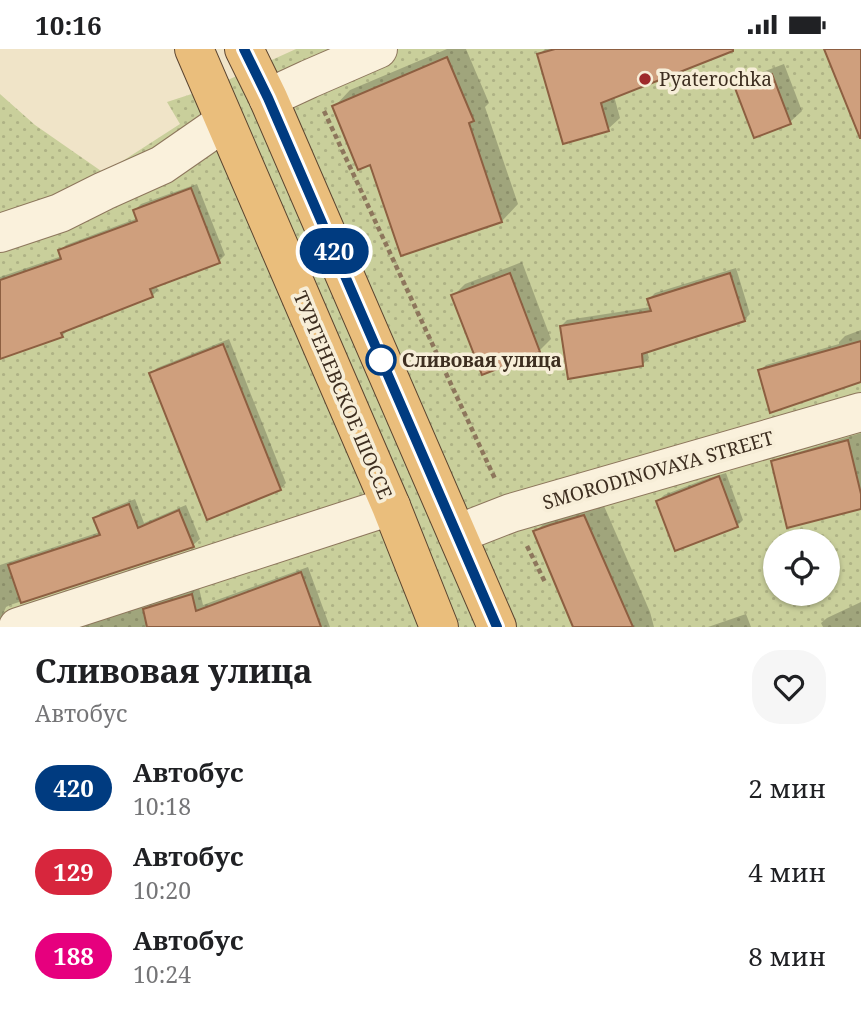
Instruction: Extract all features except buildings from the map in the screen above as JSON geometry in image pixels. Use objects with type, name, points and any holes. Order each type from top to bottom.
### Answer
[{"type":"highway","name":"ТУРГЕНЕВСКОЕ ШОССЕ","points":[[194,49],[390,506],[439,627]]},
{"type":"highway","points":[[244,49],[268,98],[496,627]]},
{"type":"street","points":[[268,98],[378,49]]},
{"type":"street","points":[[0,233],[60,213],[162,165],[224,121]]},
{"type":"street","name":"SMORODINOVAYA STREET","points":[[457,534],[511,513],[861,412]]},
{"type":"street","points":[[18,627],[390,506]]},
{"type":"path","points":[[309,79],[546,584]]},
{"type":"green space","points":[[296,49],[861,49],[861,627],[0,627],[0,94],[35,125],[104,173],[180,124],[167,102],[210,88]]},
{"type":"bus line","name":"420","points":[[244,49],[268,98],[497,627]]},
{"type":"place","name":"Pyaterochka","points":[[645,79]]},
{"type":"place","name":"Сливовая улица","points":[[381,360]]}]
